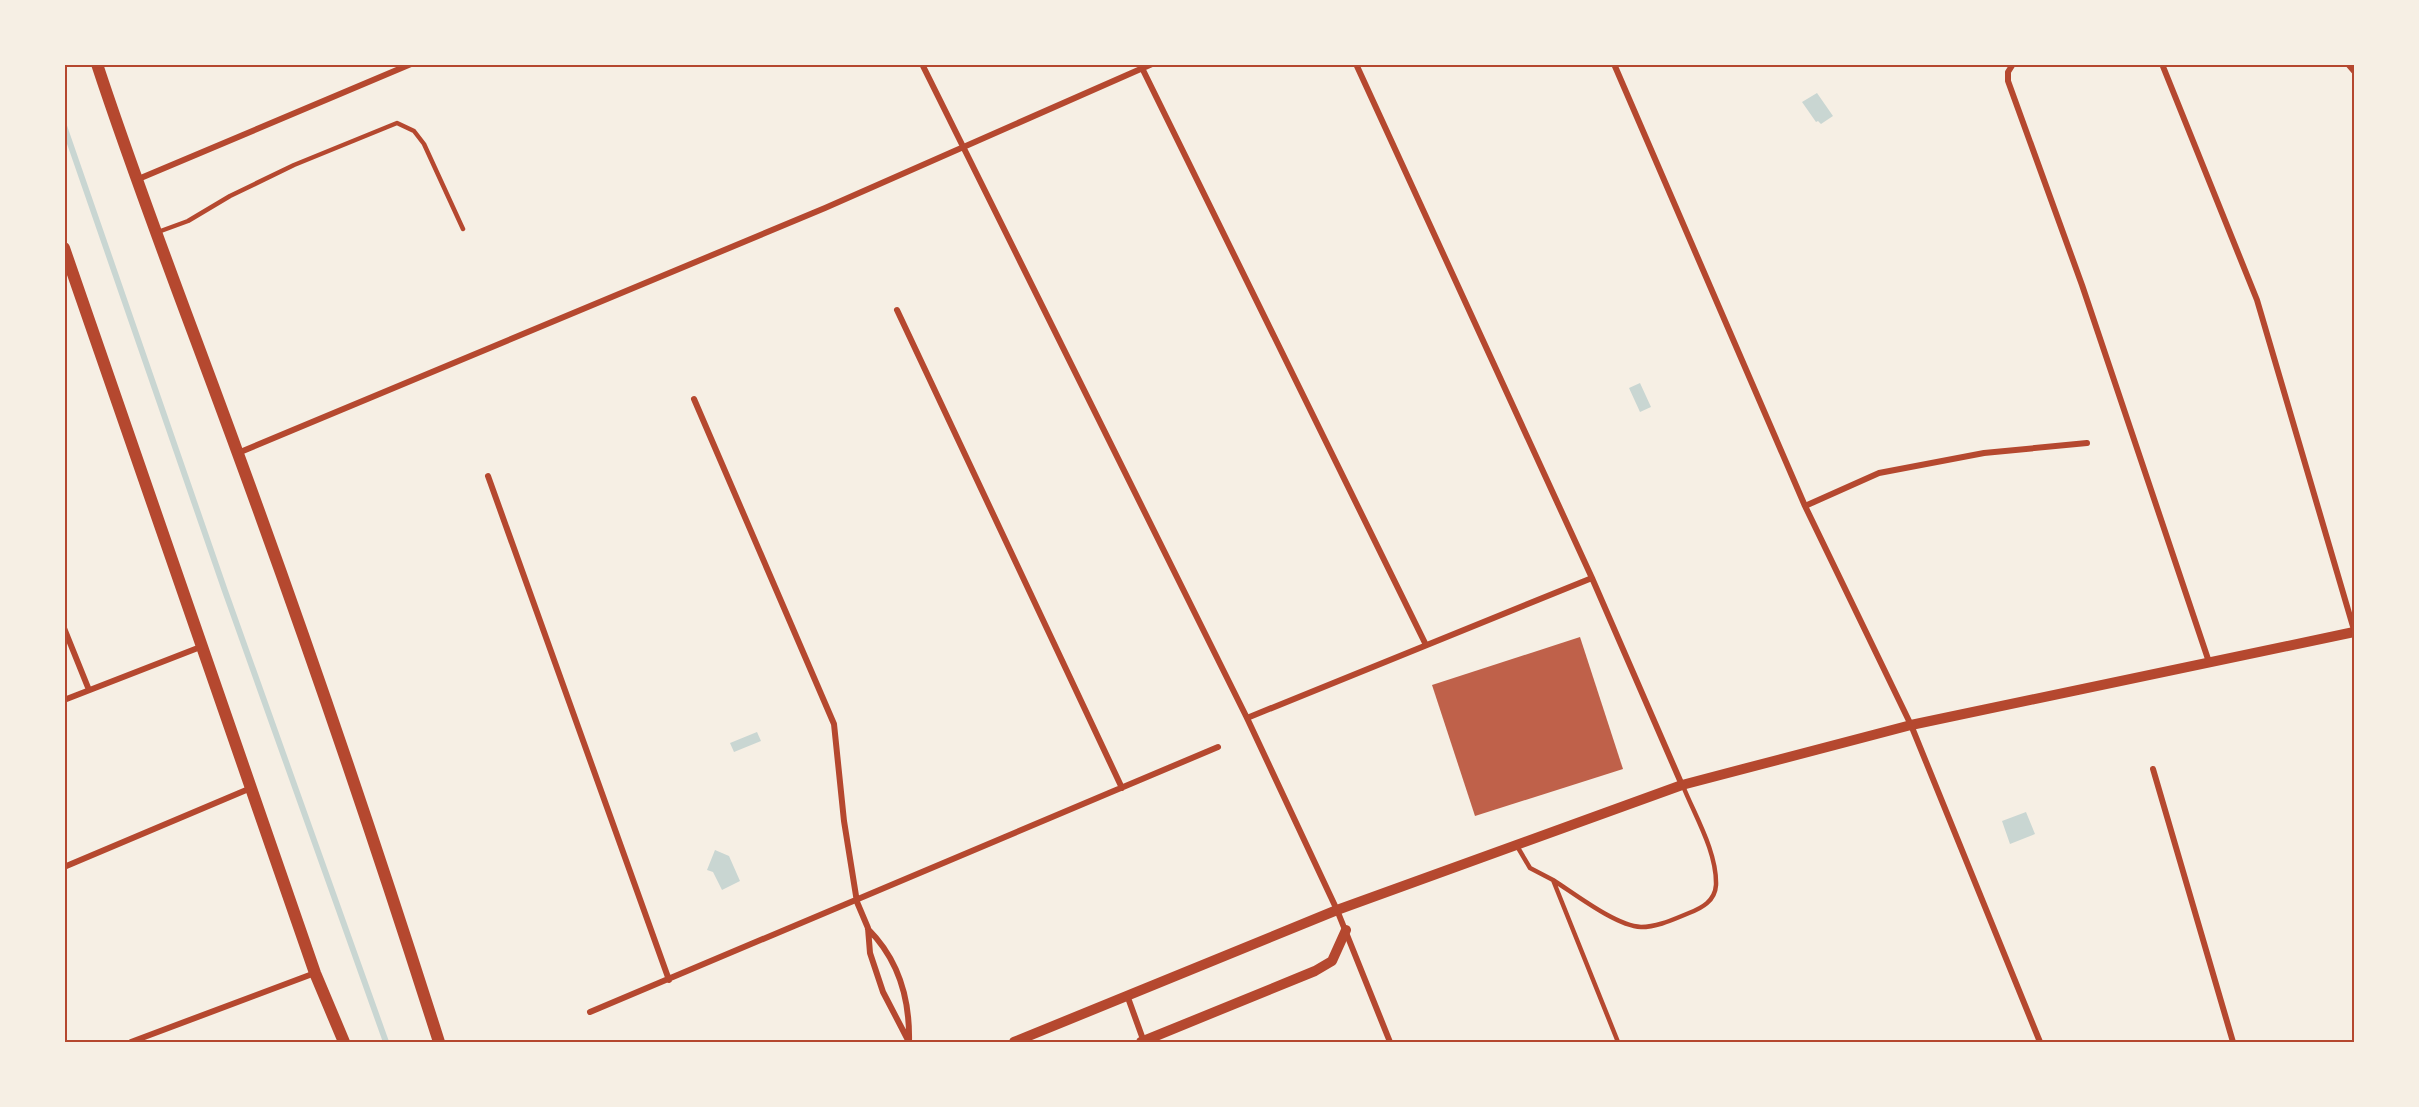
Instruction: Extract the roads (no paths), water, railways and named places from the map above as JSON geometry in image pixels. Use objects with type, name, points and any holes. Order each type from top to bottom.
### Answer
[{"type":"main road","points":[[97,64],[136,181],[238,453],[383,867],[439,1042]]},
{"type":"main road","points":[[64,248],[204,646],[315,973],[344,1042]]},
{"type":"street","points":[[136,181],[411,64]]},
{"type":"street","points":[[922,64],[1247,718],[1346,930],[1390,1042]]},
{"type":"street","points":[[238,453],[825,208],[963,145],[1143,70],[1152,64]]},
{"type":"street","points":[[1356,64],[1592,578],[1682,785]]},
{"type":"street","points":[[1614,64],[1805,506],[1911,725],[2040,1042]]},
{"type":"street","points":[[2013,64],[2008,72],[2008,81],[2082,285],[2209,662]]},
{"type":"street","points":[[1014,1042],[1337,910],[1682,785],[1911,725],[2355,631],[2257,300],[2162,64]]},
{"type":"street","points":[[2348,64],[2355,71]]},
{"type":"street","points":[[1143,70],[1426,645]]},
{"type":"street","points":[[897,310],[1122,788]]},
{"type":"street","points":[[694,399],[834,724],[844,821],[857,902],[868,928],[870,953],[883,992],[909,1042],[909,1018],[901,983],[886,947],[868,928]]},
{"type":"street","points":[[1805,506],[1879,472],[1984,453],[2087,443]]},
{"type":"street","points":[[488,476],[669,980]]},
{"type":"street","points":[[1247,718],[1592,578]]},
{"type":"street","points":[[64,628],[89,690]]},
{"type":"street","points":[[64,700],[204,646]]},
{"type":"street","points":[[590,1012],[857,902],[1218,747]]},
{"type":"street","points":[[2153,769],[2233,1042]]},
{"type":"street","points":[[64,867],[252,787]]},
{"type":"street","points":[[1127,995],[1143,1042],[1315,971],[1332,961],[1346,930]]},
{"type":"street","points":[[131,1042],[315,973]]},
{"type":"lane","points":[[156,233],[188,221],[230,196],[294,165],[397,123],[414,131],[424,144],[463,229]]},
{"type":"lane","points":[[1517,846],[1530,868],[1614,918],[1639,927],[1654,926],[1698,910],[1709,902],[1716,886],[1710,852],[1682,785]]},
{"type":"lane","points":[[1553,880],[1618,1042]]},
{"type":"waterway","points":[[64,126],[225,591],[386,1042]]}]
